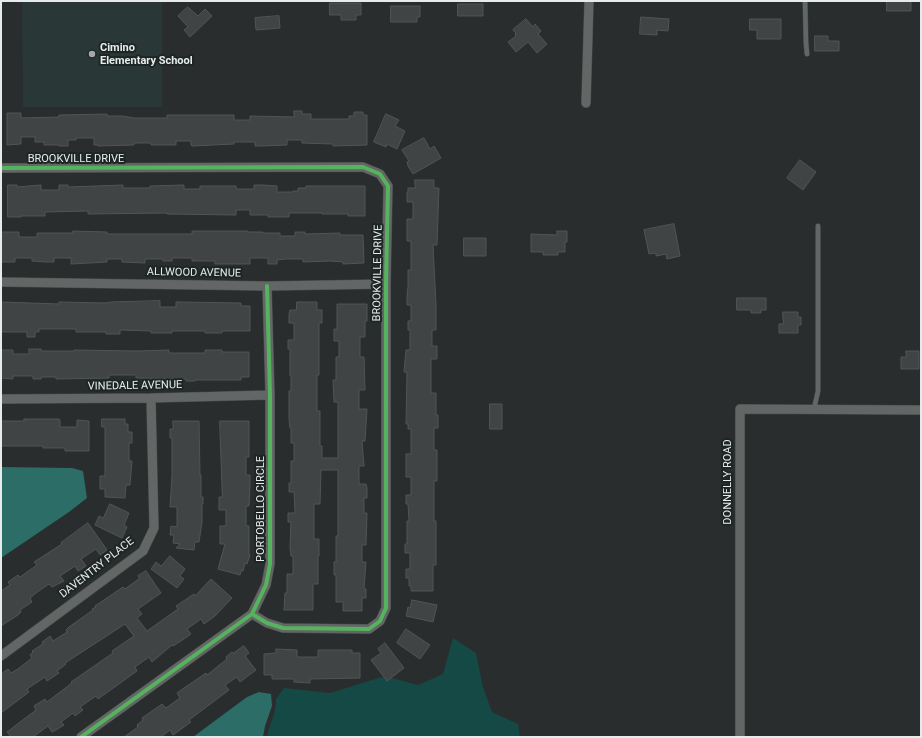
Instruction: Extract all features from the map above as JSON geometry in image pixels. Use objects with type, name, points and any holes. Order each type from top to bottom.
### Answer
[{"type":"street","points":[[586,103],[589,1]]},
{"type":"street","name":"BROOKVILLE DRIVE","points":[[1,168],[363,167],[380,174],[388,186],[386,284],[386,608],[380,621],[369,629],[283,628],[252,614]]},
{"type":"street","name":"ALLWOOD AVENUE","points":[[1,282],[267,286],[386,284]]},
{"type":"street","name":"PORTOBELLO CIRCLE","points":[[81,737],[252,614],[266,585],[270,564],[270,395],[267,286]]},
{"type":"street","name":"VINEDALE AVENUE","points":[[1,399],[151,398],[270,395]]},
{"type":"street","name":"DAVENTRY PLACE","points":[[1,656],[143,551],[154,528],[151,398]]},
{"type":"street","name":"DONNELLY ROAD","points":[[740,737],[740,409],[921,410]]},
{"type":"lane","points":[[806,1],[807,54]]},
{"type":"lane","points":[[814,409],[818,391],[818,226]]},
{"type":"shaded area","name":"Cimino Elementary School","points":[[22,1],[162,1],[162,107],[23,107]]},
{"type":"shaded area","points":[[1,467],[72,468],[83,471],[87,498],[1,558]]},
{"type":"shaded area","points":[[453,638],[476,653],[483,687],[492,712],[518,724],[520,737],[267,737],[275,709],[276,699],[284,688],[330,693],[385,676],[418,685],[443,674]]},
{"type":"shaded area","points":[[259,692],[271,694],[272,706],[263,737],[193,737],[247,697]]},
{"type":"building","points":[[887,1],[911,1],[911,11],[887,11]]},
{"type":"building","points":[[330,3],[361,3],[361,15],[356,15],[356,20],[341,20],[341,15],[330,15]]},
{"type":"building","points":[[458,4],[483,4],[483,16],[458,16]]},
{"type":"building","points":[[391,6],[420,6],[420,17],[417,17],[417,22],[391,22]]},
{"type":"building","points":[[188,7],[198,16],[205,9],[212,16],[190,37],[184,30],[188,27],[178,16]]},
{"type":"building","points":[[279,16],[280,28],[256,30],[255,18]]},
{"type":"building","points":[[641,17],[669,19],[668,31],[657,30],[657,35],[640,34]]},
{"type":"building","points":[[526,19],[533,27],[535,24],[541,31],[538,34],[547,44],[537,53],[528,42],[516,52],[508,42],[516,36],[516,33],[513,30]]},
{"type":"building","points":[[750,19],[781,19],[781,39],[757,39],[757,30],[750,30]]},
{"type":"building","points":[[815,36],[828,36],[828,41],[839,41],[839,51],[815,51]]},
{"type":"building","points":[[294,111],[302,111],[302,114],[311,114],[311,119],[349,119],[349,116],[354,116],[354,112],[363,112],[363,115],[367,115],[367,145],[333,146],[333,144],[302,143],[302,140],[287,140],[287,145],[263,146],[255,146],[255,142],[234,142],[234,144],[192,146],[191,141],[176,141],[176,145],[134,143],[134,145],[98,146],[94,145],[94,138],[76,138],[76,140],[68,140],[68,146],[59,146],[44,145],[44,142],[35,142],[35,137],[21,137],[21,144],[7,145],[7,113],[21,113],[21,118],[59,117],[59,115],[107,114],[107,116],[134,118],[167,118],[167,115],[234,115],[234,120],[250,120],[250,116],[294,117]]},
{"type":"building","points":[[386,114],[399,120],[395,126],[405,131],[397,149],[387,144],[386,147],[374,142]]},
{"type":"building","points":[[424,138],[430,149],[434,146],[441,158],[413,174],[408,166],[407,162],[409,161],[402,150]]},
{"type":"building","points":[[800,160],[816,172],[803,190],[787,178]]},
{"type":"building","points":[[415,180],[434,180],[434,188],[439,188],[437,245],[433,245],[436,330],[432,330],[432,346],[437,346],[437,359],[431,359],[431,393],[436,393],[436,415],[438,415],[438,428],[434,428],[434,450],[437,450],[437,481],[434,481],[436,565],[433,565],[433,591],[411,591],[411,586],[409,586],[409,578],[406,578],[406,569],[410,569],[410,553],[405,553],[405,544],[407,544],[407,521],[409,521],[406,495],[411,495],[411,477],[406,477],[406,454],[411,454],[411,429],[408,429],[408,424],[406,424],[407,372],[404,372],[406,350],[410,350],[410,330],[408,330],[408,321],[411,321],[411,305],[407,305],[408,270],[411,270],[411,241],[407,241],[407,219],[413,219],[413,202],[407,202],[407,192],[408,188],[415,188]]},
{"type":"building","points":[[8,185],[17,185],[17,187],[41,185],[41,190],[59,190],[59,185],[68,185],[68,187],[123,185],[123,188],[150,188],[150,186],[184,185],[184,189],[200,189],[200,186],[236,186],[236,189],[254,189],[254,185],[263,185],[277,186],[277,192],[298,191],[298,188],[306,188],[306,186],[365,186],[365,216],[348,216],[348,214],[289,213],[289,217],[268,217],[268,215],[250,215],[250,210],[236,210],[236,215],[167,213],[88,214],[88,211],[45,212],[45,216],[8,217]]},
{"type":"building","points":[[674,224],[680,256],[667,259],[666,254],[656,256],[656,253],[649,254],[644,230]]},
{"type":"building","points":[[73,231],[107,232],[107,234],[192,234],[192,231],[248,231],[280,233],[280,236],[295,236],[295,232],[305,232],[305,234],[340,233],[340,235],[363,235],[364,263],[343,264],[343,262],[331,261],[303,262],[303,259],[285,259],[277,260],[277,264],[268,264],[268,258],[250,258],[250,264],[215,264],[215,261],[192,261],[192,258],[172,258],[172,261],[163,261],[163,259],[145,259],[145,263],[122,262],[122,259],[107,259],[107,262],[71,264],[71,258],[54,258],[54,262],[46,262],[32,261],[32,258],[15,258],[15,262],[1,262],[1,232],[19,232],[19,237],[37,237],[37,233],[73,233]]},
{"type":"building","points":[[557,231],[567,231],[565,252],[558,252],[558,255],[543,255],[543,252],[531,252],[531,234],[557,235]]},
{"type":"building","points":[[464,238],[486,238],[486,256],[464,256]]},
{"type":"building","points":[[737,298],[766,298],[766,310],[761,310],[761,313],[751,313],[751,310],[737,310]]},
{"type":"building","points":[[160,301],[160,307],[176,307],[176,302],[241,303],[241,306],[250,306],[250,331],[222,331],[222,333],[205,333],[205,331],[172,331],[172,333],[151,333],[151,331],[120,330],[120,334],[106,334],[106,332],[76,332],[76,329],[39,329],[39,332],[35,332],[35,337],[27,337],[27,332],[1,332],[1,302],[59,304],[59,302],[106,303]]},
{"type":"building","points":[[297,302],[317,302],[317,310],[322,310],[322,323],[319,323],[317,411],[320,411],[320,446],[322,446],[322,458],[338,458],[338,402],[334,402],[333,380],[336,380],[336,357],[339,357],[339,341],[334,341],[334,329],[337,329],[337,304],[367,304],[365,337],[360,337],[360,357],[364,357],[365,390],[359,390],[359,409],[367,409],[365,441],[362,441],[364,466],[359,466],[359,484],[366,484],[367,488],[367,498],[364,498],[364,513],[367,513],[366,545],[362,545],[362,562],[366,562],[364,589],[366,589],[366,598],[362,598],[362,611],[343,611],[343,602],[336,602],[336,575],[334,575],[334,562],[336,562],[336,536],[338,536],[338,470],[321,470],[320,504],[314,504],[314,539],[319,539],[319,556],[318,584],[313,584],[313,610],[284,610],[285,593],[287,593],[287,574],[293,574],[293,556],[291,556],[290,548],[291,522],[288,522],[288,513],[295,513],[294,492],[289,492],[289,483],[291,483],[291,461],[294,461],[294,443],[291,443],[291,428],[289,419],[289,391],[291,391],[291,376],[290,349],[288,349],[288,340],[294,340],[294,323],[289,323],[289,314],[290,310],[296,310]]},
{"type":"building","points":[[783,312],[798,312],[798,317],[801,317],[801,325],[798,325],[798,333],[779,333],[779,324],[783,324]]},
{"type":"building","points":[[29,349],[41,349],[41,351],[169,350],[169,353],[205,353],[205,350],[222,350],[222,352],[249,352],[249,377],[241,377],[241,380],[195,381],[186,381],[186,379],[136,378],[136,375],[109,375],[109,378],[56,379],[56,377],[41,377],[41,379],[33,379],[33,376],[13,376],[13,379],[1,378],[1,350],[13,350],[13,354],[29,354]]},
{"type":"building","points":[[906,351],[919,351],[919,369],[901,369],[901,357],[906,357]]},
{"type":"building","points":[[490,404],[502,404],[502,429],[490,429]]},
{"type":"building","points":[[24,419],[59,419],[60,427],[77,427],[77,420],[89,421],[89,451],[65,451],[65,448],[43,448],[43,446],[1,446],[1,421],[24,421]]},
{"type":"building","points":[[102,419],[125,419],[125,424],[128,424],[128,432],[132,432],[132,443],[129,443],[129,461],[132,461],[130,485],[126,485],[125,498],[105,497],[105,489],[100,489],[100,476],[105,476],[105,427],[102,427]]},
{"type":"building","points":[[173,421],[199,421],[201,497],[203,497],[203,504],[199,542],[195,542],[194,550],[176,548],[180,544],[173,543],[174,535],[170,535],[171,526],[177,527],[177,507],[170,507],[172,438],[170,438],[170,429],[173,429]]},
{"type":"building","points":[[220,421],[249,421],[249,457],[246,457],[246,475],[250,475],[250,484],[249,506],[246,506],[246,526],[249,526],[250,555],[247,564],[245,563],[243,571],[241,571],[240,575],[218,569],[225,544],[220,544],[220,526],[226,526],[226,510],[219,510],[219,497],[222,497]]},
{"type":"building","points":[[110,504],[129,513],[124,525],[127,527],[122,538],[95,525],[99,516],[103,518]]},
{"type":"building","points":[[88,523],[107,550],[100,555],[96,549],[81,559],[86,566],[78,571],[75,566],[60,576],[64,581],[52,587],[49,584],[36,593],[30,598],[32,602],[20,610],[21,612],[18,615],[1,626],[1,591],[10,585],[8,582],[18,575],[20,577],[37,565],[34,562],[62,544],[61,543]]},
{"type":"building","points":[[170,556],[185,569],[180,576],[184,579],[177,588],[151,569],[156,562],[161,566]]},
{"type":"building","points":[[146,571],[161,593],[138,609],[142,614],[137,618],[147,631],[178,609],[176,606],[194,594],[195,596],[211,579],[232,598],[215,616],[204,624],[201,619],[187,629],[191,634],[173,646],[172,645],[152,662],[149,657],[135,667],[137,671],[98,699],[96,696],[80,707],[83,710],[75,716],[73,713],[61,722],[64,725],[52,732],[48,726],[33,737],[11,737],[7,732],[36,710],[34,706],[45,699],[47,702],[72,683],[71,682],[113,653],[112,651],[134,636],[125,624],[65,663],[66,664],[57,671],[59,673],[47,681],[45,677],[27,689],[29,692],[1,713],[1,674],[8,669],[11,673],[18,669],[32,658],[30,655],[33,652],[32,651],[43,644],[42,642],[50,636],[53,641],[67,632],[66,630],[69,627],[93,610],[92,609],[96,607],[95,606],[123,587],[125,589],[140,578],[138,576]]},
{"type":"building","points":[[412,600],[437,605],[433,622],[406,616],[408,607],[410,608]]},
{"type":"building","points":[[406,629],[430,645],[420,659],[397,643]]},
{"type":"building","points":[[385,643],[404,668],[387,681],[371,660],[381,653],[378,649]]},
{"type":"building","points":[[244,646],[249,653],[245,656],[256,670],[240,682],[237,677],[225,685],[229,690],[189,720],[191,722],[173,735],[170,730],[161,737],[124,737],[138,727],[137,725],[143,720],[142,718],[162,704],[166,708],[180,698],[177,693],[206,673],[207,675],[227,659],[226,657],[232,652],[233,653]]},
{"type":"building","points":[[276,649],[297,650],[297,657],[318,657],[318,650],[352,650],[352,653],[360,653],[360,678],[310,679],[310,683],[294,682],[294,679],[272,679],[272,675],[264,675],[264,654],[276,653]]},
{"type":"cycle path","points":[[1,168],[363,167],[380,174],[388,186],[386,284],[386,608],[380,621],[369,629],[283,628],[267,623],[252,614]]},
{"type":"cycle path","points":[[81,737],[252,614],[266,585],[270,564],[270,395],[267,286]]},
{"type":"place","name":"Cimino Elementary School","points":[[92,54]]}]
